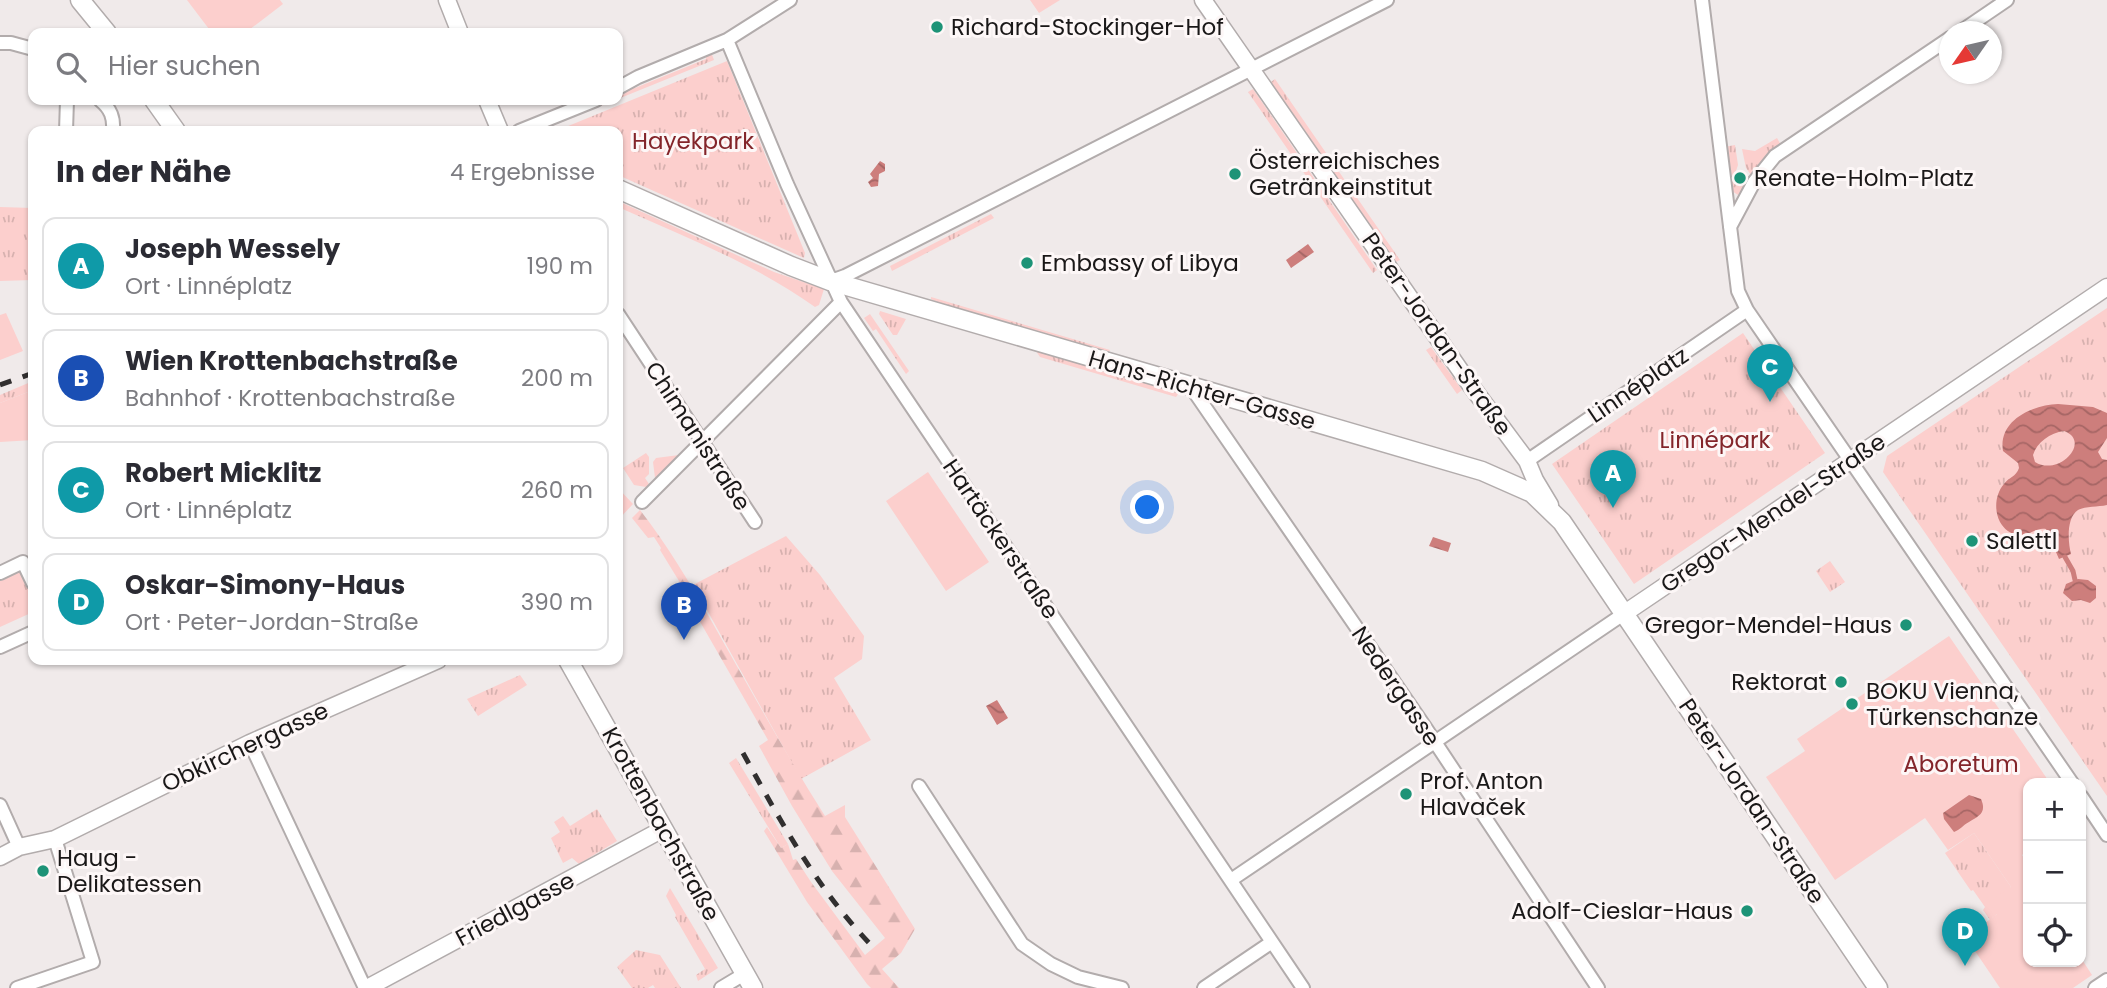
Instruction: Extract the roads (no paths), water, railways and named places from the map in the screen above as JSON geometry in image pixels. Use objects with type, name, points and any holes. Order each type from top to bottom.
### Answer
[{"type":"main road","points":[[80,0],[103,28]]},
{"type":"main road","points":[[158,105],[172,126]]},
{"type":"main road","points":[[623,191],[830,281]]},
{"type":"main road","name":"Hans-Richter-Gasse","points":[[830,281],[1493,475],[1532,493],[1562,522]]},
{"type":"main road","points":[[1562,522],[1625,613]]},
{"type":"main road","name":"Peter-Jordan-Straße","points":[[1625,613],[1878,988]]},
{"type":"main road","name":"Krottenbachstraße","points":[[571,665],[749,981]]},
{"type":"street","points":[[447,0],[458,28]]},
{"type":"street","points":[[623,85],[727,40],[790,0]]},
{"type":"street","name":"Peter-Jordan-Straße","points":[[1203,0],[1469,383],[1527,461]]},
{"type":"street","points":[[830,281],[845,276],[1387,0]]},
{"type":"street","points":[[1702,0],[1738,291],[1748,310],[2069,778]]},
{"type":"street","points":[[1976,21],[2007,0]]},
{"type":"street","name":"Hartäckerstraße","points":[[727,40],[841,302],[1303,988]]},
{"type":"street","points":[[0,43],[28,48]]},
{"type":"street","points":[[1730,228],[1754,182],[1775,156],[1939,45]]},
{"type":"street","points":[[66,126],[67,105]]},
{"type":"street","points":[[107,105],[114,119],[113,126]]},
{"type":"street","points":[[489,105],[498,126]]},
{"type":"street","points":[[531,126],[584,105]]},
{"type":"street","name":"Gregor-Mendel-Straße","points":[[1231,880],[2107,288]]},
{"type":"street","points":[[642,502],[841,302]]},
{"type":"street","name":"Linnéplatz","points":[[1527,461],[1748,310]]},
{"type":"street","name":"Chimanistraße","points":[[623,322],[754,522]]},
{"type":"street","name":"Nedergasse","points":[[1191,387],[1435,742],[1598,988]]},
{"type":"street","points":[[1527,461],[1540,489],[1562,522]]},
{"type":"street","points":[[0,573],[23,562],[28,572]]},
{"type":"street","points":[[0,647],[28,634]]},
{"type":"street","name":"Obkirchergasse","points":[[0,857],[19,847],[55,839],[250,743],[427,665]]},
{"type":"street","points":[[250,743],[366,988]]},
{"type":"street","points":[[919,786],[1022,944],[1051,964],[1079,977],[1122,988]]},
{"type":"street","points":[[2086,804],[2107,835]]},
{"type":"street","points":[[0,805],[19,847]]},
{"type":"street","name":"Friedlgasse","points":[[366,988],[663,829]]},
{"type":"street","points":[[17,988],[48,984],[93,962],[55,839]]},
{"type":"street","points":[[1205,988],[1272,942]]},
{"type":"street","points":[[2095,988],[2107,980]]},
{"type":"street","points":[[721,988],[749,981]]},
{"type":"water","points":[[880,161],[885,164],[885,171],[879,174],[878,186],[871,187],[868,182],[873,178],[870,174]]},
{"type":"water","points":[[1308,244],[1314,252],[1291,268],[1286,260]]},
{"type":"water","points":[[2048,405],[2093,407],[2107,413],[2107,438],[2098,452],[2102,459],[2107,460],[2107,505],[2081,509],[2074,514],[2069,530],[2071,554],[2059,559],[2046,529],[2022,535],[2012,534],[2000,522],[1996,508],[2001,488],[2019,468],[2018,463],[2003,451],[2006,431],[2019,416]],"holes":[[[2064,431],[2072,436],[2075,442],[2073,449],[2062,461],[2054,465],[2035,462],[2035,450],[2045,439]]]},
{"type":"water","points":[[1433,537],[1451,543],[1448,552],[1429,546]]},
{"type":"water","points":[[2078,579],[2088,580],[2096,586],[2096,598],[2090,603],[2072,601],[2063,593],[2066,584]]},
{"type":"water","points":[[997,700],[1008,718],[997,725],[986,706]]},
{"type":"water","points":[[1969,795],[1981,799],[1982,811],[1979,816],[1954,832],[1944,819],[1943,813]]},
{"type":"waterway","points":[[2065,557],[2075,580]]},
{"type":"railway","points":[[0,385],[28,375]]},
{"type":"railway","points":[[743,753],[786,830],[818,879],[874,948]]},
{"type":"place","name":"Richard-Stockinger-Hof","points":[[937,27]]},
{"type":"place","name":"Österreichisches Getränkeinstitut","points":[[1235,174]]},
{"type":"place","name":"Renate-Holm-Platz","points":[[1740,178]]},
{"type":"place","name":"Embassy of Libya","points":[[1027,263]]},
{"type":"place","name":"Robert Micklitz","points":[[1770,402]]},
{"type":"place","name":"Joseph Wessely","points":[[1613,508]]},
{"type":"place","name":"Salettl","points":[[1972,541]]},
{"type":"place","name":"Gregor-Mendel-Haus","points":[[1906,625]]},
{"type":"place","name":"Wien Krottenbachstraße","points":[[684,640]]},
{"type":"place","name":"Rektorat","points":[[1841,682]]},
{"type":"place","name":"BOKU Vienna, Türkenschanze","points":[[1852,704]]},
{"type":"place","name":"Prof. Anton Hlavaček","points":[[1406,794]]},
{"type":"place","name":"Haug - Delikatessen","points":[[43,871]]},
{"type":"place","name":"Adolf-Cieslar-Haus","points":[[1747,911]]},
{"type":"place","name":"Oskar-Simony-Haus","points":[[1965,966]]},
{"type":"park label","name":"Hayekpark","points":[[693,141]]},
{"type":"park label","name":"Linnépark","points":[[1715,440]]},
{"type":"park label","name":"Aboretum","points":[[1961,764]]}]
